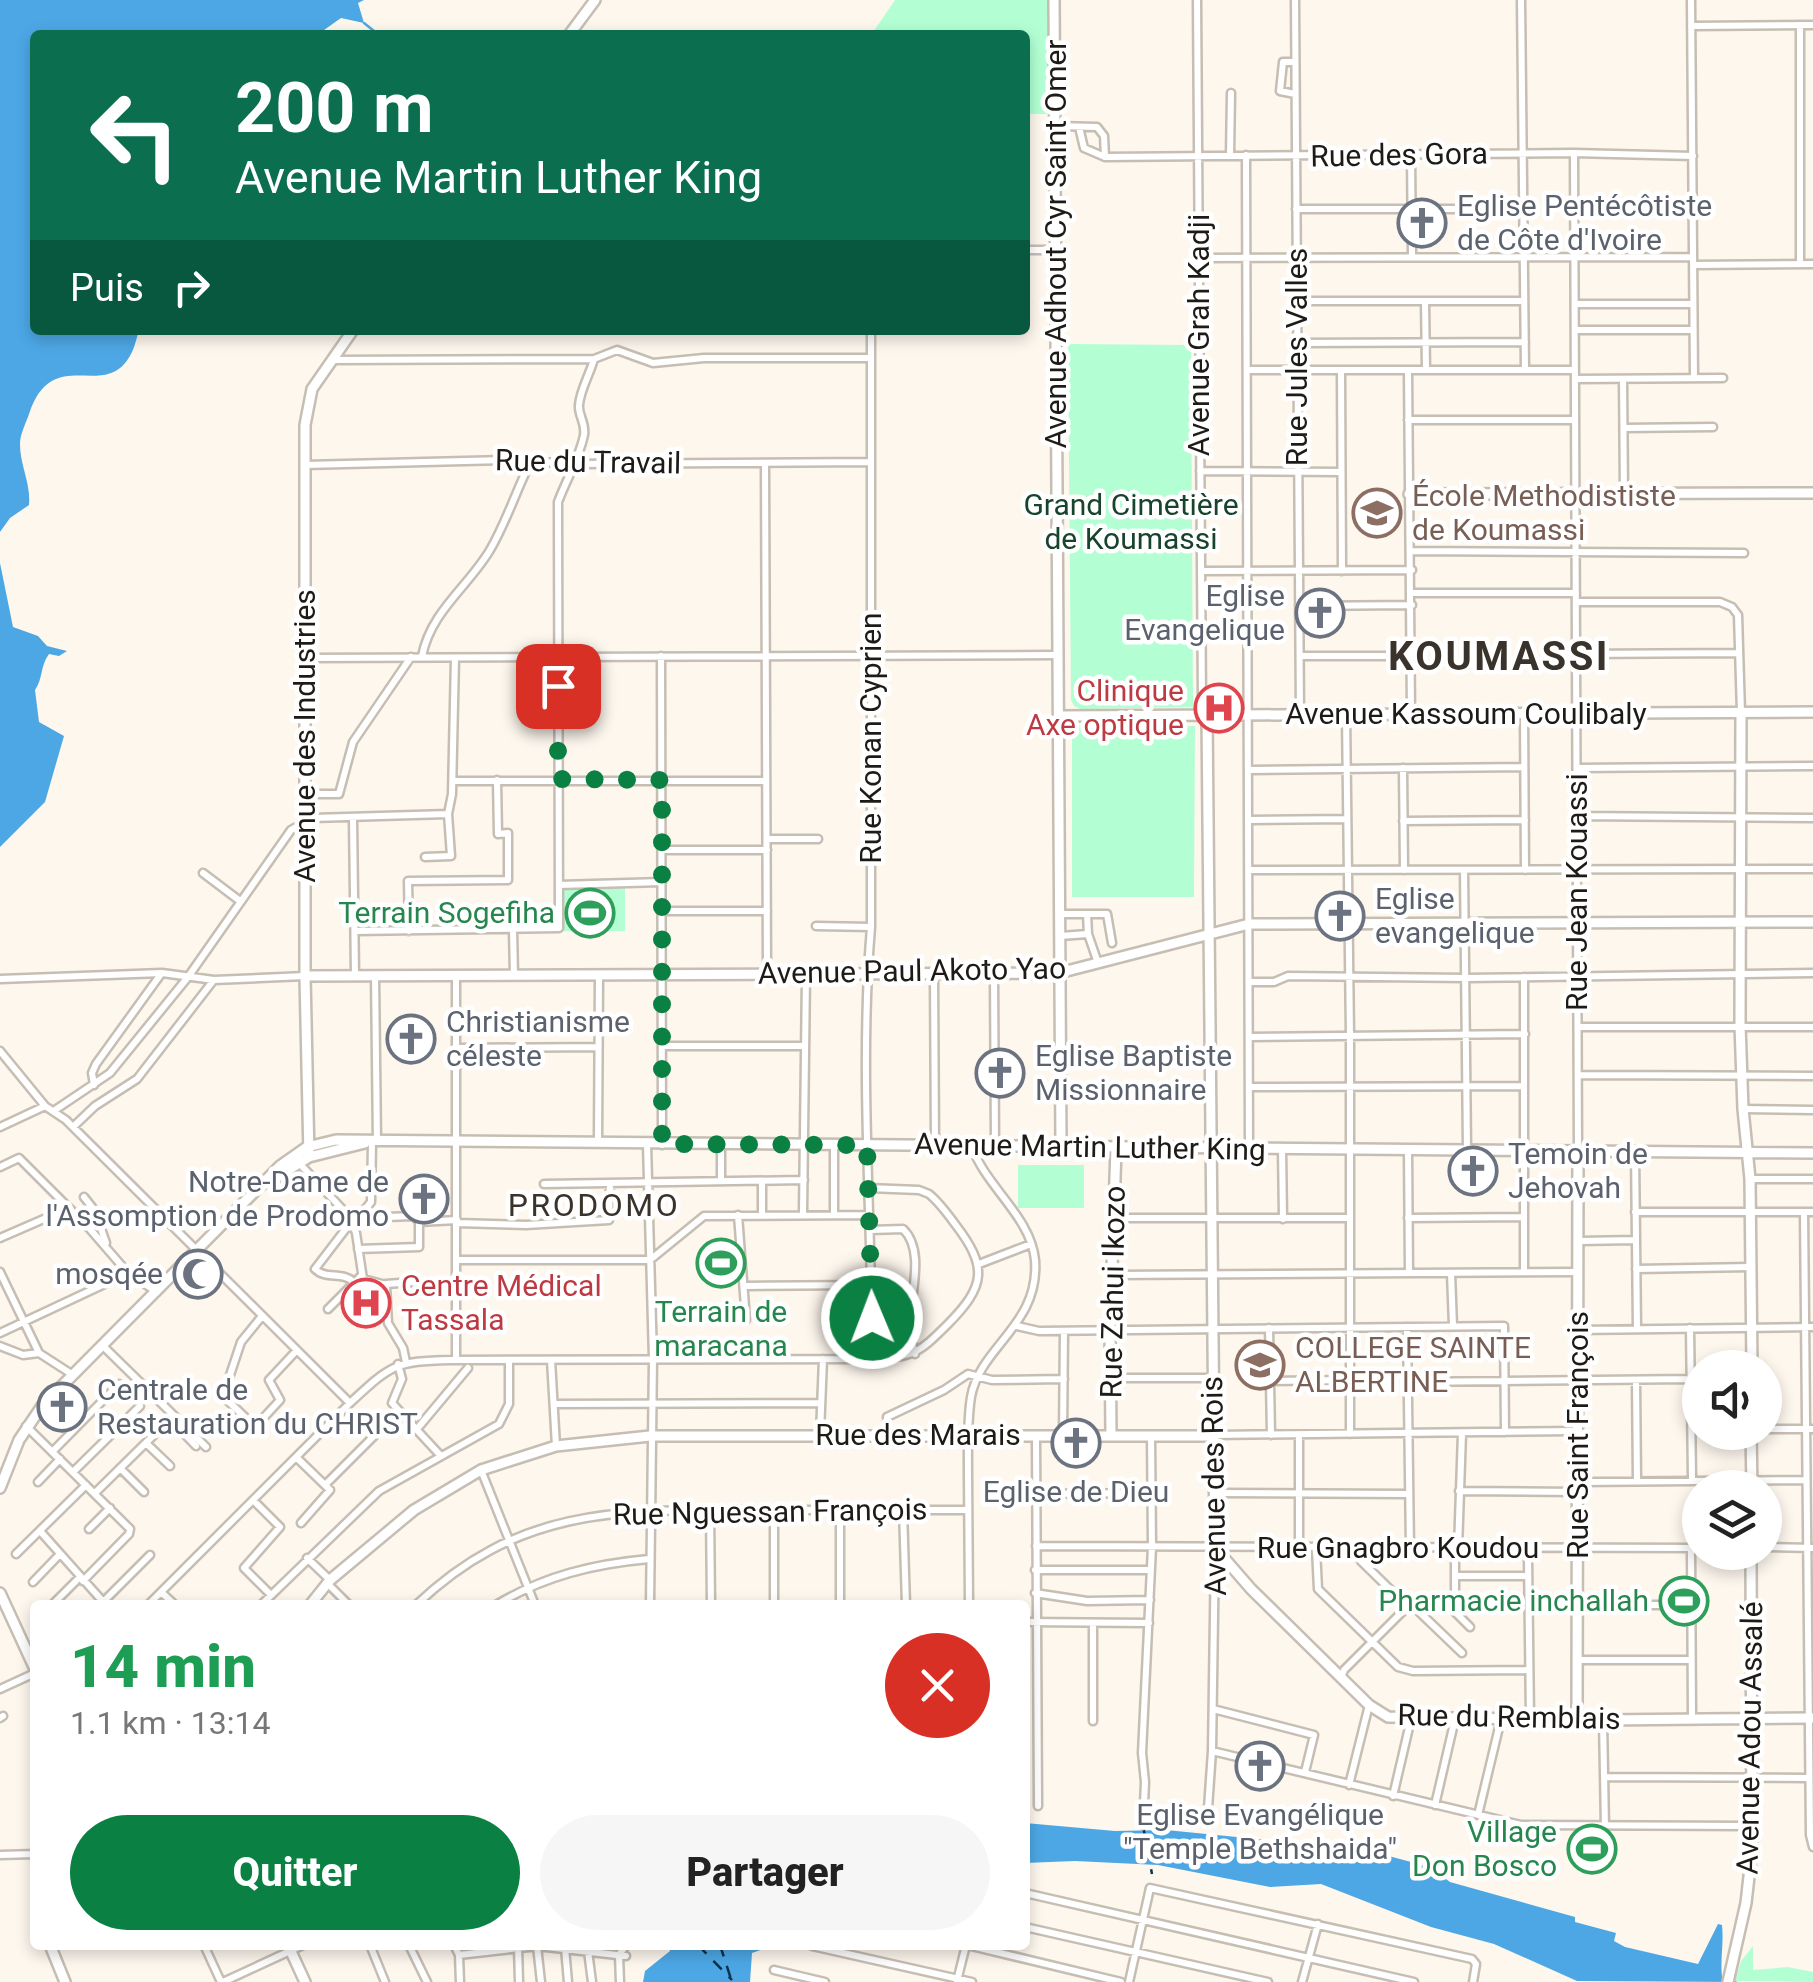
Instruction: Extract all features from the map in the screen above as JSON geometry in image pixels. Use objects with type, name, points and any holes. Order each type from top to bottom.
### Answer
[{"type":"street","points":[[573,30],[595,0]]},
{"type":"street","name":"Avenue Adhout Cyr Saint Omer","points":[[1054,0],[1061,1148]]},
{"type":"street","name":"Avenue Grah Kadji","points":[[1197,0],[1202,702],[1207,715],[1212,1149]]},
{"type":"street","name":"Rue Jules Valles","points":[[1294,0],[1300,715]]},
{"type":"street","points":[[1521,0],[1525,370]]},
{"type":"street","points":[[1691,0],[1694,378]]},
{"type":"street","points":[[1800,25],[1800,264]]},
{"type":"street","points":[[1692,26],[1813,25]]},
{"type":"street","points":[[1295,62],[1282,62],[1280,90],[1295,94]]},
{"type":"street","points":[[1230,156],[1231,92]]},
{"type":"street","points":[[1056,126],[1091,126],[1102,131],[1105,156],[1084,148],[1079,127]]},
{"type":"street","name":"Rue Jean Kouassi","points":[[1574,153],[1578,1151]]},
{"type":"street","points":[[1411,154],[1412,257]]},
{"type":"street","points":[[1246,155],[1250,1149]]},
{"type":"street","name":"Rue des Gora","points":[[1105,156],[1693,156]]},
{"type":"street","points":[[1296,209],[1523,209]]},
{"type":"street","points":[[1574,212],[1693,211]]},
{"type":"street","points":[[1030,250],[1057,250]]},
{"type":"street","points":[[1198,258],[1574,257],[1813,264]]},
{"type":"street","points":[[1297,301],[1524,300]]},
{"type":"street","points":[[1425,301],[1426,370]]},
{"type":"street","points":[[1574,304],[1694,304]]},
{"type":"street","points":[[1574,330],[1694,330]]},
{"type":"street","name":"Avenue des Industries","points":[[308,1152],[308,398],[350,335]]},
{"type":"street","name":"Rue Konan Cyprien","points":[[871,335],[867,1145],[872,1359]]},
{"type":"street","points":[[1297,343],[1525,342]]},
{"type":"street","points":[[332,360],[594,359],[617,350],[652,363],[704,358],[871,358]]},
{"type":"street","points":[[354,931],[559,928],[558,502],[576,464],[586,425],[579,401],[594,359]]},
{"type":"street","points":[[1247,370],[1525,370],[1623,378],[1722,378]]},
{"type":"street","points":[[1341,370],[1342,571]]},
{"type":"street","points":[[1408,370],[1411,714]]},
{"type":"street","points":[[1623,378],[1624,494]]},
{"type":"street","points":[[1408,420],[1575,420]]},
{"type":"street","points":[[1624,428],[1713,428]]},
{"type":"street","name":"Rue du Travail","points":[[305,465],[505,460],[576,464],[871,462]]},
{"type":"street","points":[[422,656],[434,622],[493,546],[530,463]]},
{"type":"street","points":[[766,464],[767,975]]},
{"type":"street","points":[[1200,471],[1341,472]]},
{"type":"street","points":[[1409,494],[1813,493]]},
{"type":"street","points":[[1412,551],[1744,553]]},
{"type":"street","points":[[1201,571],[1412,570]]},
{"type":"street","points":[[1412,593],[1720,602],[1732,607],[1738,616],[1742,766],[1740,1025],[1750,1179],[1752,1350]]},
{"type":"street","points":[[1299,606],[1412,605]]},
{"type":"street","points":[[1576,654],[1740,653]]},
{"type":"street","points":[[305,658],[1058,655]]},
{"type":"street","points":[[306,799],[313,794],[339,794],[353,742],[412,656]]},
{"type":"street","points":[[661,656],[662,1144]]},
{"type":"street","points":[[1300,656],[1411,656]]},
{"type":"street","points":[[425,857],[451,856],[448,814],[453,781],[455,658]]},
{"type":"street","name":"Avenue Kassoum Coulibaly","points":[[1060,716],[1813,712]]},
{"type":"street","points":[[1346,714],[1350,1434]]},
{"type":"street","points":[[1524,714],[1526,870]]},
{"type":"street","points":[[1577,768],[1813,766]]},
{"type":"street","points":[[1248,770],[1524,767]]},
{"type":"street","points":[[1402,768],[1404,870]]},
{"type":"street","points":[[408,931],[408,881],[508,880],[508,834],[498,834],[497,780]]},
{"type":"street","points":[[453,781],[766,780]]},
{"type":"street","points":[[56,1110],[110,1073],[188,977],[292,830],[306,820],[448,814]]},
{"type":"street","points":[[1577,816],[1813,818]]},
{"type":"street","points":[[353,818],[355,976]]},
{"type":"street","points":[[1248,820],[1347,819]]},
{"type":"street","points":[[1403,821],[1525,820]]},
{"type":"street","points":[[766,839],[818,839]]},
{"type":"street","points":[[662,850],[766,850]]},
{"type":"street","points":[[1249,870],[1813,869]]},
{"type":"street","points":[[1464,870],[1467,1150]]},
{"type":"street","points":[[203,873],[240,901]]},
{"type":"street","points":[[558,885],[662,882]]},
{"type":"street","points":[[662,911],[767,911]]},
{"type":"street","points":[[1059,914],[1107,914],[1112,943]]},
{"type":"street","points":[[1087,914],[1088,934],[1098,963]]},
{"type":"street","name":"Avenue Paul Akoto Yao","points":[[305,976],[1059,974],[1249,924],[1813,922]]},
{"type":"street","points":[[816,926],[871,927]]},
{"type":"street","points":[[513,929],[514,976]]},
{"type":"street","points":[[1059,936],[1088,934]]},
{"type":"street","points":[[0,978],[162,973],[214,980],[305,976]]},
{"type":"street","points":[[94,1086],[93,1069],[162,973]]},
{"type":"street","points":[[1249,982],[1274,982],[1288,976],[1466,978],[1813,973]]},
{"type":"street","points":[[934,974],[935,1146]]},
{"type":"street","points":[[994,974],[995,1147]]},
{"type":"street","points":[[348,1213],[362,1213],[370,1208],[374,975]]},
{"type":"street","points":[[456,975],[456,1360]]},
{"type":"street","points":[[598,1144],[599,975]]},
{"type":"street","points":[[803,1214],[806,975]]},
{"type":"street","points":[[1524,977],[1524,1272]]},
{"type":"street","points":[[73,1126],[95,1106],[137,1079],[214,980]]},
{"type":"street","points":[[1578,1026],[1813,1026]]},
{"type":"street","points":[[1249,1036],[1525,1034]]},
{"type":"street","points":[[662,1046],[804,1046]]},
{"type":"street","points":[[458,1048],[598,1047]]},
{"type":"street","points":[[0,1051],[45,1106],[56,1110],[73,1126],[350,1404]]},
{"type":"street","points":[[1579,1075],[1813,1076]]},
{"type":"street","points":[[1249,1087],[1524,1086]]},
{"type":"street","points":[[0,1127],[45,1106]]},
{"type":"street","points":[[1743,1109],[1813,1110]]},
{"type":"street","name":"Avenue Martin Luther King","points":[[1,1484],[26,1426],[73,1375],[264,1185],[308,1152],[372,1142],[1813,1152]]},
{"type":"street","points":[[647,1144],[652,1359],[650,1600]]},
{"type":"street","points":[[721,1145],[721,1181]]},
{"type":"street","points":[[834,1146],[834,1215]]},
{"type":"street","points":[[969,1600],[971,1397],[979,1376],[1017,1326],[1032,1288],[1035,1262],[1031,1244],[972,1147]]},
{"type":"street","name":"Rue Zahui Ikozo","points":[[1110,1436],[1116,1148]]},
{"type":"street","name":"Avenue des Rois","points":[[1207,1823],[1215,1546],[1212,1149]]},
{"type":"street","points":[[1282,1149],[1283,1218]]},
{"type":"street","points":[[1408,1150],[1408,1273]]},
{"type":"street","name":"Rue Saint François","points":[[1577,1720],[1578,1151]]},
{"type":"street","points":[[1635,1152],[1637,1329]]},
{"type":"street","points":[[0,1167],[19,1158],[128,1273],[157,1292]]},
{"type":"street","points":[[297,1158],[348,1213],[366,1281],[414,1282]]},
{"type":"street","points":[[1750,1179],[1813,1179]]},
{"type":"street","points":[[762,1180],[762,1214]]},
{"type":"street","points":[[544,1184],[804,1180]]},
{"type":"street","points":[[386,1217],[414,1216],[420,1222],[526,1225],[609,1220],[610,1184]]},
{"type":"street","points":[[153,1600],[381,1374],[402,1363],[872,1359],[915,1354],[972,1298],[979,1264],[972,1246],[929,1194],[919,1190],[868,1188]]},
{"type":"street","points":[[84,1196],[95,1211],[107,1250]]},
{"type":"street","points":[[0,1238],[69,1208]]},
{"type":"street","points":[[1636,1212],[1813,1212]]},
{"type":"street","points":[[1804,1212],[1809,1248],[1806,1480],[1810,1604],[1808,1778],[1813,1847]]},
{"type":"street","points":[[738,1215],[746,1320]]},
{"type":"street","points":[[458,1260],[650,1260],[699,1217],[868,1215]]},
{"type":"street","points":[[1408,1218],[1524,1217]]},
{"type":"street","points":[[1115,1218],[1349,1218]]},
{"type":"street","points":[[351,1222],[315,1269],[322,1275],[346,1276],[354,1282]]},
{"type":"street","points":[[358,1249],[419,1247],[420,1222]]},
{"type":"street","points":[[870,1230],[904,1230],[909,1235],[915,1252],[911,1318],[915,1354]]},
{"type":"street","points":[[1578,1241],[1636,1240]]},
{"type":"street","points":[[979,1264],[1031,1244]]},
{"type":"street","points":[[1636,1269],[1750,1268]]},
{"type":"street","points":[[0,1272],[40,1353],[73,1375]]},
{"type":"street","points":[[1111,1274],[1579,1272]]},
{"type":"street","points":[[0,1333],[128,1273]]},
{"type":"street","points":[[1451,1273],[1453,1327]]},
{"type":"street","points":[[328,1309],[362,1275]]},
{"type":"street","points":[[385,1284],[388,1323],[403,1348],[402,1379],[392,1401],[440,1455]]},
{"type":"street","points":[[746,1286],[872,1285]]},
{"type":"street","points":[[262,1316],[241,1342],[223,1396],[255,1426],[280,1400],[268,1380],[297,1350]]},
{"type":"street","points":[[872,1320],[911,1318]]},
{"type":"street","points":[[1017,1326],[1039,1331],[1504,1326],[1505,1432]]},
{"type":"street","points":[[1407,1327],[1410,1549]]},
{"type":"street","points":[[1579,1330],[1809,1327]]},
{"type":"street","points":[[1270,1328],[1271,1435]]},
{"type":"street","points":[[1690,1328],[1690,1350]]},
{"type":"street","points":[[1063,1435],[1064,1330]]},
{"type":"street","points":[[0,1346],[23,1355],[40,1353]]},
{"type":"street","points":[[103,1346],[206,1447]]},
{"type":"street","points":[[820,1434],[823,1359]]},
{"type":"street","points":[[552,1360],[556,1446]]},
{"type":"street","points":[[266,1600],[379,1490],[498,1424],[509,1404],[508,1361]]},
{"type":"street","points":[[417,1429],[468,1368]]},
{"type":"street","points":[[888,1435],[887,1417],[968,1374],[992,1380],[1064,1379]]},
{"type":"street","points":[[1111,1378],[1213,1378]]},
{"type":"street","points":[[1408,1382],[1682,1379]]},
{"type":"street","points":[[1270,1381],[1350,1380]]},
{"type":"street","points":[[1636,1380],[1636,1480]]},
{"type":"street","points":[[52,1452],[119,1384]]},
{"type":"street","points":[[554,1404],[821,1403]]},
{"type":"street","points":[[73,1472],[140,1406]]},
{"type":"street","points":[[326,1484],[398,1411]]},
{"type":"street","points":[[95,1493],[170,1419],[196,1446]]},
{"type":"street","points":[[26,1426],[130,1529],[58,1600]]},
{"type":"street","points":[[1782,1428],[1809,1429]]},
{"type":"street","points":[[1458,1548],[1462,1432]]},
{"type":"street","name":"Rue des Marais","points":[[314,1600],[328,1582],[399,1521],[481,1470],[556,1446],[650,1436],[1578,1432]]},
{"type":"street","points":[[1036,1434],[1038,1806]]},
{"type":"street","points":[[1299,1434],[1299,1549]]},
{"type":"street","points":[[1143,1825],[1152,1435]]},
{"type":"street","points":[[146,1442],[170,1466]]},
{"type":"street","points":[[296,1457],[326,1484],[329,1493],[301,1523]]},
{"type":"street","points":[[38,1482],[60,1459]]},
{"type":"street","points":[[120,1468],[144,1492]]},
{"type":"street","points":[[481,1470],[533,1600]]},
{"type":"street","points":[[1458,1492],[1682,1479]]},
{"type":"street","points":[[1782,1481],[1806,1480]]},
{"type":"street","points":[[16,1554],[86,1484]]},
{"type":"street","points":[[1036,1494],[1152,1493]]},
{"type":"street","points":[[1214,1493],[1408,1494]]},
{"type":"street","points":[[254,1501],[280,1527],[244,1568],[271,1595]]},
{"type":"street","points":[[89,1530],[110,1508]]},
{"type":"street","name":"Rue Nguessan François","points":[[422,1600],[470,1561],[511,1540],[594,1515],[648,1510],[968,1510]]},
{"type":"street","points":[[710,1510],[711,1600]]},
{"type":"street","points":[[774,1510],[774,1600]]},
{"type":"street","points":[[840,1510],[840,1600]]},
{"type":"street","points":[[903,1510],[906,1600]]},
{"type":"street","points":[[40,1531],[99,1600]]},
{"type":"street","name":"Rue Gnagbro Koudou","points":[[1036,1546],[1682,1548]]},
{"type":"street","name":"Rue du Remblais","points":[[1215,1546],[1251,1589],[1341,1678],[1388,1717],[1810,1718]]},
{"type":"street","points":[[1530,1719],[1531,1548]]},
{"type":"street","points":[[1782,1548],[1809,1548]]},
{"type":"street","points":[[1316,1549],[1318,1588],[1398,1667],[1413,1671],[1529,1670]]},
{"type":"street","points":[[33,1582],[60,1554]]},
{"type":"street","points":[[104,1600],[150,1556]]},
{"type":"street","points":[[307,1558],[344,1600]]},
{"type":"street","points":[[1455,1558],[1455,1597]]},
{"type":"street","points":[[504,1600],[528,1586],[605,1562],[649,1559]]},
{"type":"street","points":[[1361,1561],[1462,1652]]},
{"type":"street","points":[[1036,1570],[1151,1570]]},
{"type":"street","points":[[1692,1719],[1693,1570]]},
{"type":"street","name":"Avenue Adou Assalé","points":[[1728,1982],[1748,1890],[1752,1826],[1751,1570]]},
{"type":"street","points":[[1455,1576],[1528,1576]]},
{"type":"street","points":[[161,1592],[170,1600]]},
{"type":"street","points":[[0,1593],[30,1660]]},
{"type":"street","points":[[1035,1593],[1087,1601],[1150,1600]]},
{"type":"street","points":[[1341,1678],[1344,1670],[1409,1605],[1440,1597],[1470,1627]]},
{"type":"street","points":[[1577,1605],[1691,1605]]},
{"type":"street","points":[[1030,1622],[1149,1623]]},
{"type":"street","points":[[1093,1623],[1093,1721]]},
{"type":"street","points":[[1577,1660],[1691,1660]]},
{"type":"street","points":[[0,1689],[30,1674]]},
{"type":"street","points":[[1349,1784],[1369,1705]]},
{"type":"street","points":[[1213,1709],[1314,1735],[1305,1772]]},
{"type":"street","points":[[1393,1796],[1411,1719]]},
{"type":"street","points":[[1435,1805],[1455,1719]]},
{"type":"street","points":[[1478,1815],[1501,1719]]},
{"type":"street","points":[[1604,1720],[1606,1828]]},
{"type":"street","points":[[1212,1751],[1533,1826],[1752,1826]]},
{"type":"street","points":[[1604,1777],[1808,1778]]},
{"type":"street","points":[[0,1854],[30,1854]]},
{"type":"street","points":[[987,1950],[1125,1982],[1150,1888],[1472,1959],[1476,1964],[1473,1982]]},
{"type":"street","points":[[1030,1894],[1414,1982]]},
{"type":"street","points":[[1302,1982],[1318,1924]]},
{"type":"street","points":[[1030,1928],[1268,1982]]},
{"type":"street","points":[[52,1950],[65,1982]]},
{"type":"street","points":[[206,1950],[222,1982],[285,1950]]},
{"type":"street","points":[[290,1950],[305,1982]]},
{"type":"street","points":[[372,1950],[385,1982]]},
{"type":"street","points":[[411,1950],[427,1982]]},
{"type":"street","points":[[456,1950],[460,1982]]},
{"type":"street","points":[[459,1956],[494,1950]]},
{"type":"street","points":[[517,1950],[519,1982]]},
{"type":"street","points":[[538,1950],[540,1982]]},
{"type":"street","points":[[566,1950],[568,1982]]},
{"type":"street","points":[[592,1950],[592,1982]]},
{"type":"street","points":[[597,1950],[622,1955]]},
{"type":"street","points":[[620,1982],[624,1950]]},
{"type":"street","points":[[829,1950],[972,1982]]},
{"type":"street","points":[[957,1980],[965,1950]]},
{"type":"street","points":[[774,1970],[825,1982]]},
{"type":"green space","points":[[895,0],[1048,0],[1049,114],[1030,114],[1030,30],[874,30]]},
{"type":"green space","name":"Grand Cimetière de Koumassi","points":[[1068,344],[1191,345],[1193,707],[1081,709],[1071,700]]},
{"type":"green space","points":[[1072,725],[1195,726],[1194,897],[1072,897]]},
{"type":"green space","name":"Terrain Sogefiha","points":[[555,888],[625,888],[625,931],[555,931]]},
{"type":"green space","points":[[1018,1165],[1084,1165],[1084,1208],[1018,1208]]},
{"type":"green space","points":[[1753,1946],[1753,1970],[1788,1967],[1813,1972],[1813,1982],[1735,1981],[1741,1961]]},
{"type":"water","points":[[0,0],[364,0],[358,3],[364,23],[341,18],[324,30],[30,30],[30,335],[138,335],[130,356],[117,370],[105,375],[64,377],[39,393],[20,440],[29,505],[10,518],[0,532]]},
{"type":"water","points":[[0,563],[13,627],[38,636],[47,646],[67,651],[59,656],[49,654],[35,690],[39,722],[64,736],[45,802],[0,847]]},
{"type":"water","points":[[1030,1823],[1115,1831],[1166,1830],[1366,1850],[1430,1867],[1450,1882],[1575,1917],[1575,1922],[1616,1933],[1614,1941],[1625,1947],[1698,1964],[1718,1924],[1722,1925],[1722,1977],[1738,1982],[1577,1981],[1494,1944],[1431,1927],[1321,1884],[1270,1887],[1158,1865],[1030,1863]]},
{"type":"water","points":[[760,1950],[752,1953],[750,1982],[643,1982],[645,1971],[670,1951]]},
{"type":"waterway","points":[[364,23],[373,30]]},
{"type":"ferry route","points":[[1143,1826],[1152,1874]]},
{"type":"ferry route","points":[[703,1950],[732,1980]]},
{"type":"ferry route","points":[[722,1950],[731,1979]]},
{"type":"place","name":"Eglise Pentécôtiste de Côte d'Ivoire","points":[[1422,223]]},
{"type":"place","name":"École Methodististe de Koumassi","points":[[1377,513]]},
{"type":"place","name":"Eglise Evangelique","points":[[1320,613]]},
{"type":"place","name":"Clinique Axe optique","points":[[1219,708]]},
{"type":"place","name":"Terrain Sogefiha","points":[[590,913]]},
{"type":"place","name":"Eglise evangelique","points":[[1340,916]]},
{"type":"place","name":"Christianisme céleste","points":[[411,1039]]},
{"type":"place","name":"Eglise Baptiste Missionnaire","points":[[1000,1073]]},
{"type":"place","name":"Temoin de Jehovah","points":[[1473,1171]]},
{"type":"place","name":"Notre-Dame de l'Assomption de Prodomo","points":[[424,1199]]},
{"type":"place","name":"Terrain de maracana","points":[[721,1263]]},
{"type":"place","name":"mosqée","points":[[198,1274]]},
{"type":"place","name":"Centre Médical Tassala","points":[[366,1303]]},
{"type":"place","name":"COLLEGE SAINTE ALBERTINE","points":[[1260,1365]]},
{"type":"place","name":"Centrale de Restauration du CHRIST","points":[[62,1407]]},
{"type":"place","name":"Eglise de Dieu","points":[[1076,1443]]},
{"type":"place","name":"Pharmacie inchallah","points":[[1684,1601]]},
{"type":"place","name":"Eglise Evangélique \"Temple Bethshaida\"","points":[[1260,1766]]},
{"type":"place","name":"Village Don Bosco","points":[[1592,1849]]},
{"type":"district","name":"KOUMASSI","points":[[1499,656]]},
{"type":"district","name":"PRODOMO","points":[[594,1205]]},
{"type":"route","points":[[558,686],[558,779],[662,780],[662,1144],[867,1145],[872,1318]]}]
